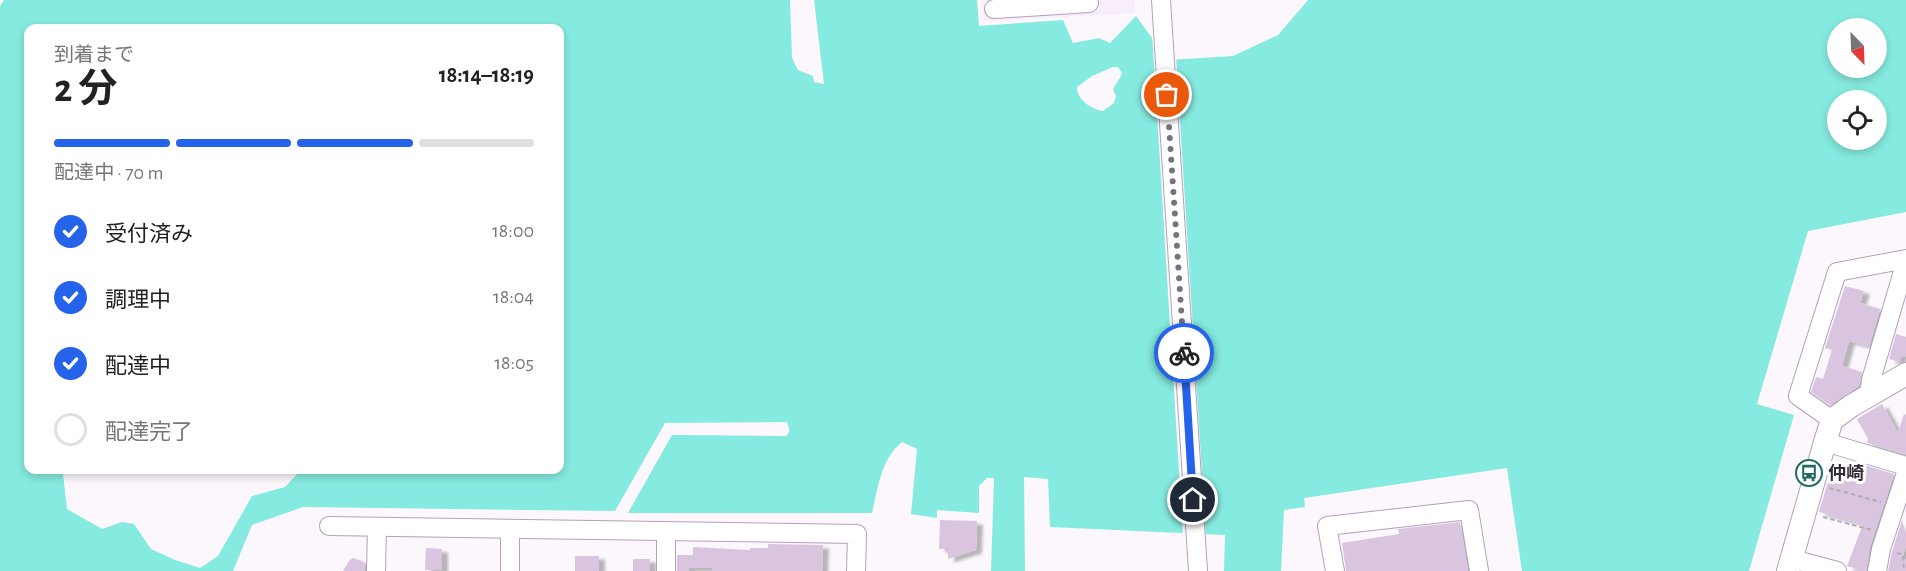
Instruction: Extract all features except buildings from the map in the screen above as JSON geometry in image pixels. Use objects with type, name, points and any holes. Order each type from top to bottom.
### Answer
[{"type":"main road","points":[[1790,565],[1832,420],[1906,374]]},
{"type":"street","points":[[994,9],[1089,3],[1088,0]]},
{"type":"street","points":[[1161,0],[1198,571]]},
{"type":"street","points":[[1832,420],[1798,396],[1837,272],[1906,260],[1871,380],[1869,396]]},
{"type":"street","points":[[1824,442],[1906,466]]},
{"type":"street","points":[[1877,571],[1886,534],[1906,473]]},
{"type":"street","points":[[1335,571],[1328,526],[1469,510],[1479,571]]},
{"type":"street","points":[[328,526],[857,534],[856,571]]},
{"type":"street","points":[[376,571],[377,527]]},
{"type":"street","points":[[510,530],[510,571]]},
{"type":"street","points":[[666,531],[666,571]]},
{"type":"street","points":[[1790,565],[1837,571]]},
{"type":"path","points":[[1813,483],[1895,506]]},
{"type":"path","points":[[1805,512],[1886,534]]},
{"type":"path","points":[[1903,555],[1904,571]]},
{"type":"shaded area","points":[[4,0],[790,0],[792,58],[798,70],[813,76],[814,82],[824,84],[814,0],[977,0],[979,26],[1063,20],[1073,43],[1099,38],[1110,43],[1136,16],[1168,60],[1233,56],[1278,35],[1308,0],[1906,0],[1906,212],[1808,231],[1757,404],[1794,415],[1749,571],[1522,571],[1507,468],[1304,498],[1305,507],[1284,510],[1281,571],[1224,571],[1225,535],[1050,527],[1048,479],[1024,477],[1025,571],[991,571],[994,478],[987,478],[979,486],[979,513],[937,510],[937,518],[911,514],[917,449],[902,442],[885,465],[872,513],[628,513],[672,435],[786,436],[789,431],[787,422],[665,423],[615,511],[303,507],[252,525],[233,571],[0,571],[0,6]],"holes":[[[1118,67],[1122,73],[1113,90],[1116,96],[1114,103],[1103,111],[1094,109],[1079,96],[1077,87],[1092,76]]]},
{"type":"shaded area","points":[[982,0],[1135,0],[1135,13],[984,21]]},
{"type":"pier","points":[[1152,33],[1169,57],[1176,57],[1206,537],[1183,536]]},
{"type":"way so far","points":[[1167,95],[1184,353]]},
{"type":"place","name":"仲崎","points":[[1809,473]]},
{"type":"route","points":[[1184,353],[1193,500]]}]
